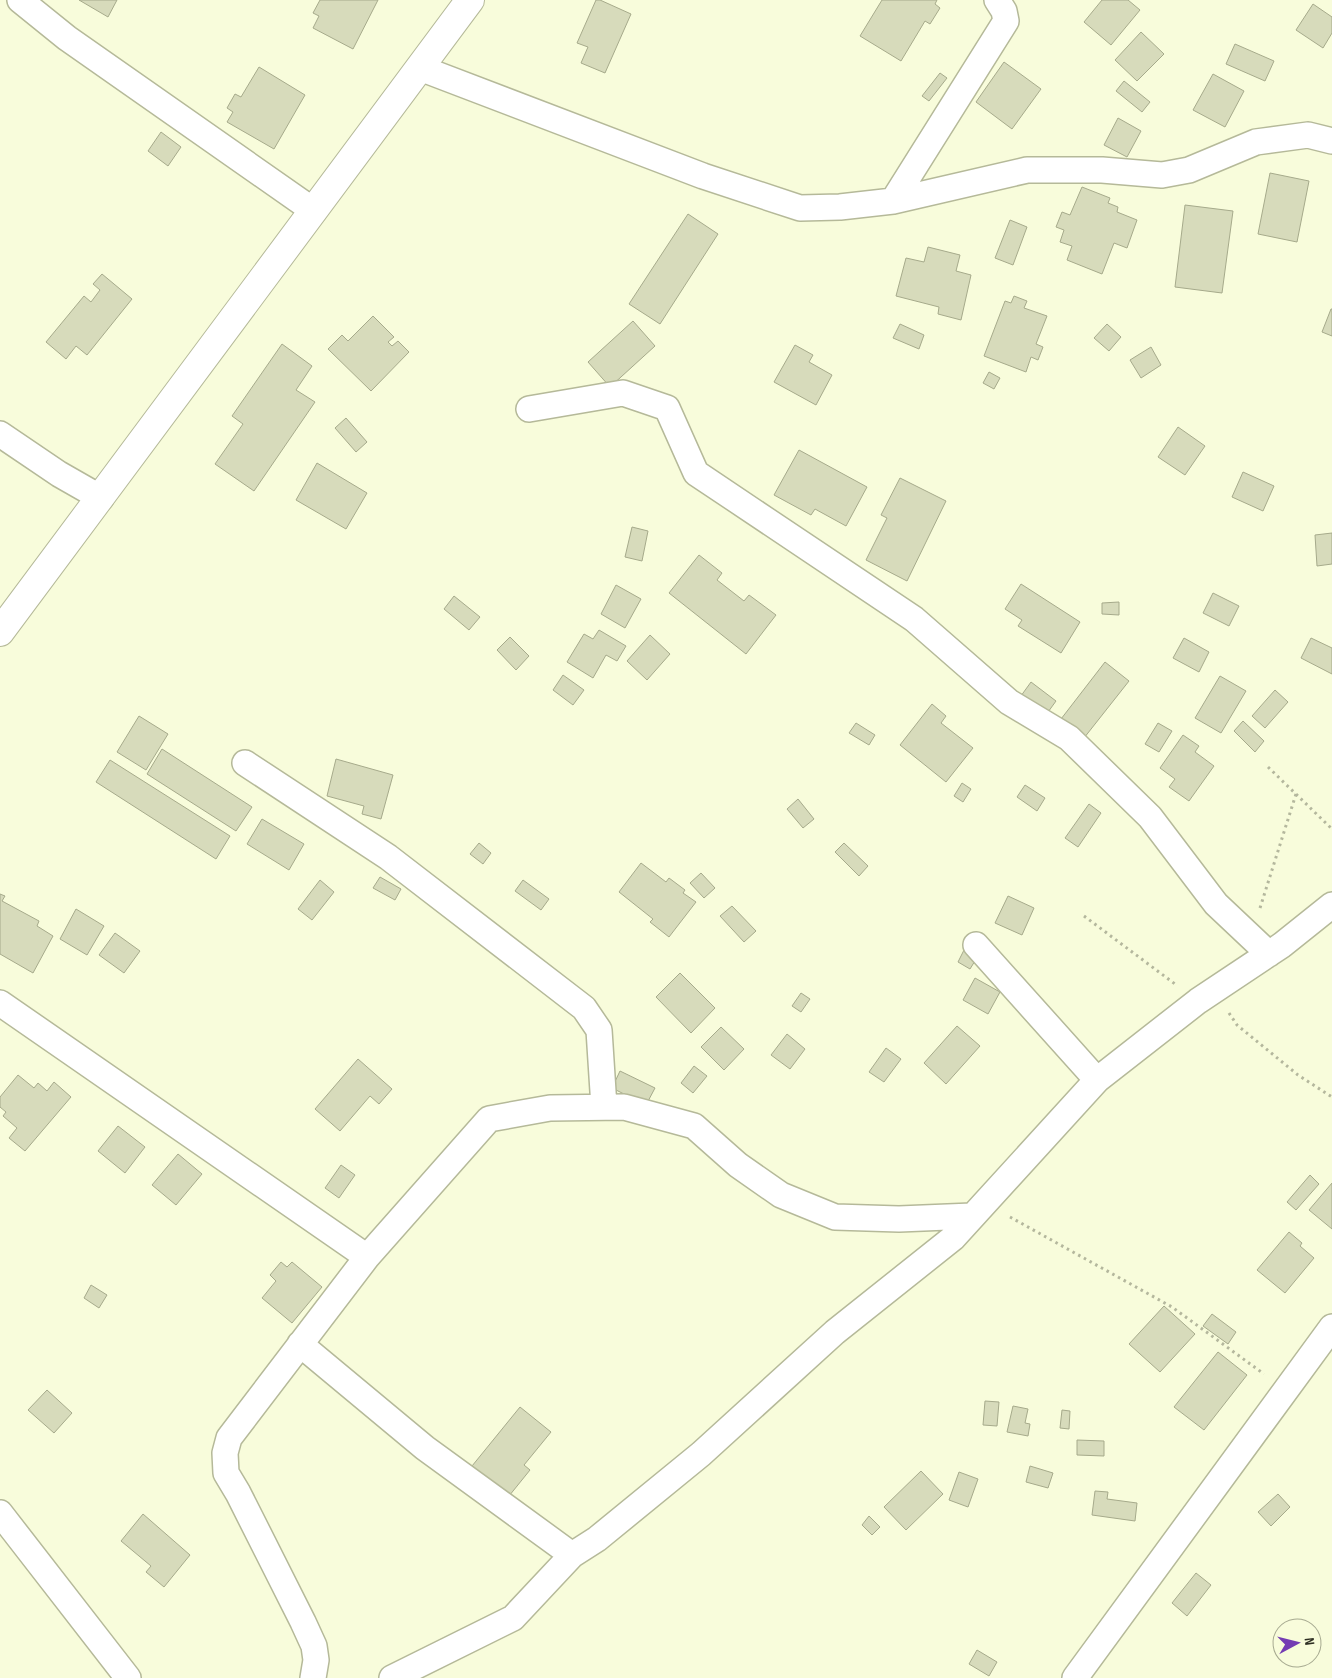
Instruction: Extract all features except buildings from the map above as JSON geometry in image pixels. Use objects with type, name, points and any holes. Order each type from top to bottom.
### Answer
[{"type":"street","points":[[20,0],[67,38],[314,211]]},
{"type":"street","points":[[0,632],[102,498],[470,0]]},
{"type":"street","points":[[893,201],[1006,21],[1004,11],[997,0]]},
{"type":"street","points":[[420,68],[703,176],[800,208],[840,207],[893,201],[1027,170],[1102,170],[1162,175],[1189,170],[1256,142],[1308,135],[1332,141]]},
{"type":"street","points":[[529,409],[623,393],[667,408],[696,474],[914,619],[1009,702],[1069,738],[1150,817],[1216,904],[1261,946]]},
{"type":"street","points":[[0,434],[59,474],[102,498]]},
{"type":"street","points":[[245,763],[388,857],[584,1008],[599,1030],[604,1107]]},
{"type":"street","points":[[392,1678],[513,1618],[572,1555],[597,1540],[701,1454],[835,1332],[953,1238],[1097,1080],[1205,995],[1261,946],[1282,945],[1332,905]]},
{"type":"street","points":[[976,945],[1097,1080]]},
{"type":"street","points":[[0,1003],[367,1257]]},
{"type":"street","points":[[313,1678],[316,1660],[314,1646],[226,1472],[225,1453],[229,1438],[367,1257],[489,1119],[550,1108],[624,1107],[694,1126],[738,1165],[781,1195],[835,1217],[899,1219],[978,1209]]},
{"type":"street","points":[[1075,1678],[1332,1327]]},
{"type":"street","points":[[300,1344],[425,1448],[572,1555]]},
{"type":"street","points":[[0,1513],[128,1678]]},
{"type":"path","points":[[1268,767],[1332,829]]},
{"type":"path","points":[[1261,946],[1261,905],[1296,794]]},
{"type":"path","points":[[1084,916],[1205,995],[1237,1025],[1298,1075],[1332,1097]]},
{"type":"path","points":[[978,1209],[1041,1236],[1172,1307],[1286,1390]]}]
